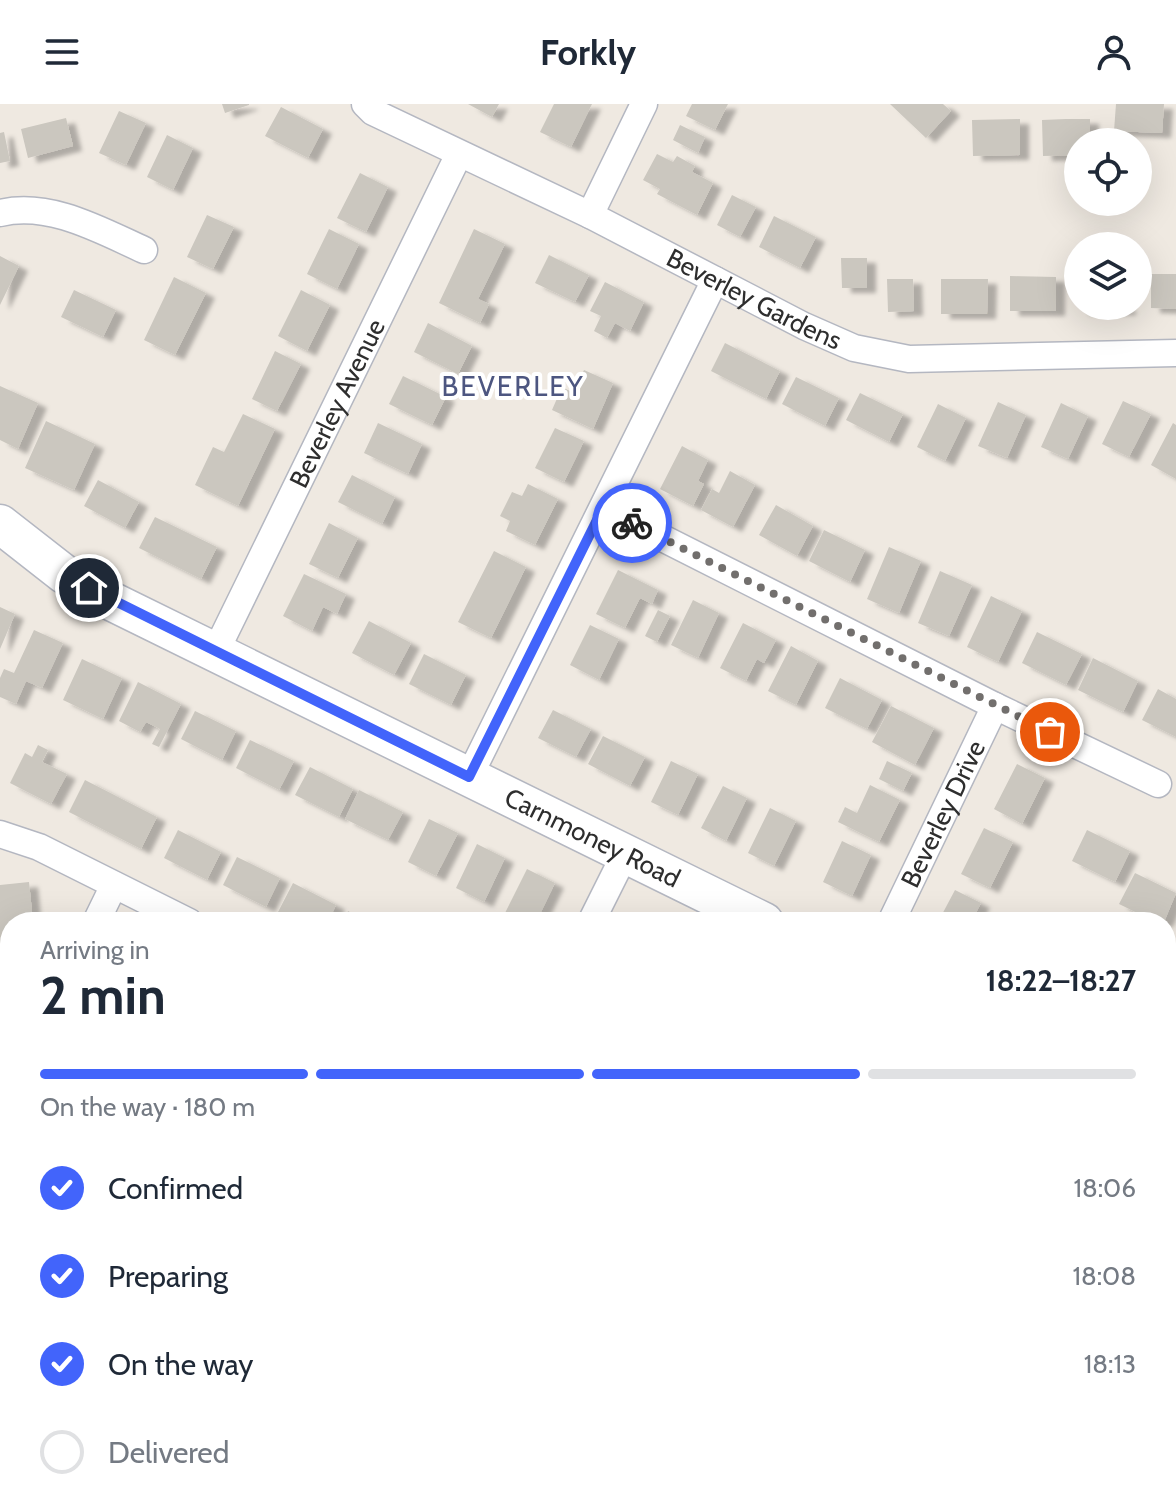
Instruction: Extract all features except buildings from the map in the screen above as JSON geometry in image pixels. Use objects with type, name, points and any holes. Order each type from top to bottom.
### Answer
[{"type":"street","name":"Beverley Gardens","points":[[365,104],[373,112],[590,215],[804,326],[854,348],[909,359],[1176,353]]},
{"type":"street","points":[[590,215],[644,104]]},
{"type":"street","name":"Beverley Avenue","points":[[215,653],[459,154]]},
{"type":"street","points":[[0,213],[11,210],[50,213],[91,225],[144,250]]},
{"type":"street","points":[[469,777],[715,280]]},
{"type":"street","points":[[603,508],[995,706],[1158,784]]},
{"type":"street","name":"Carnmoney Road","points":[[0,524],[64,574],[113,602],[744,912]]},
{"type":"street","name":"Beverley Drive","points":[[896,912],[995,706]]},
{"type":"street","points":[[0,834],[39,847],[169,912]]},
{"type":"street","points":[[596,912],[625,854]]},
{"type":"street","points":[[101,912],[114,885]]},
{"type":"way so far","points":[[632,523],[1050,732]]},
{"type":"district","name":"BEVERLEY","points":[[513,386]]},
{"type":"route","points":[[89,588],[469,777],[603,508],[632,523]]}]
